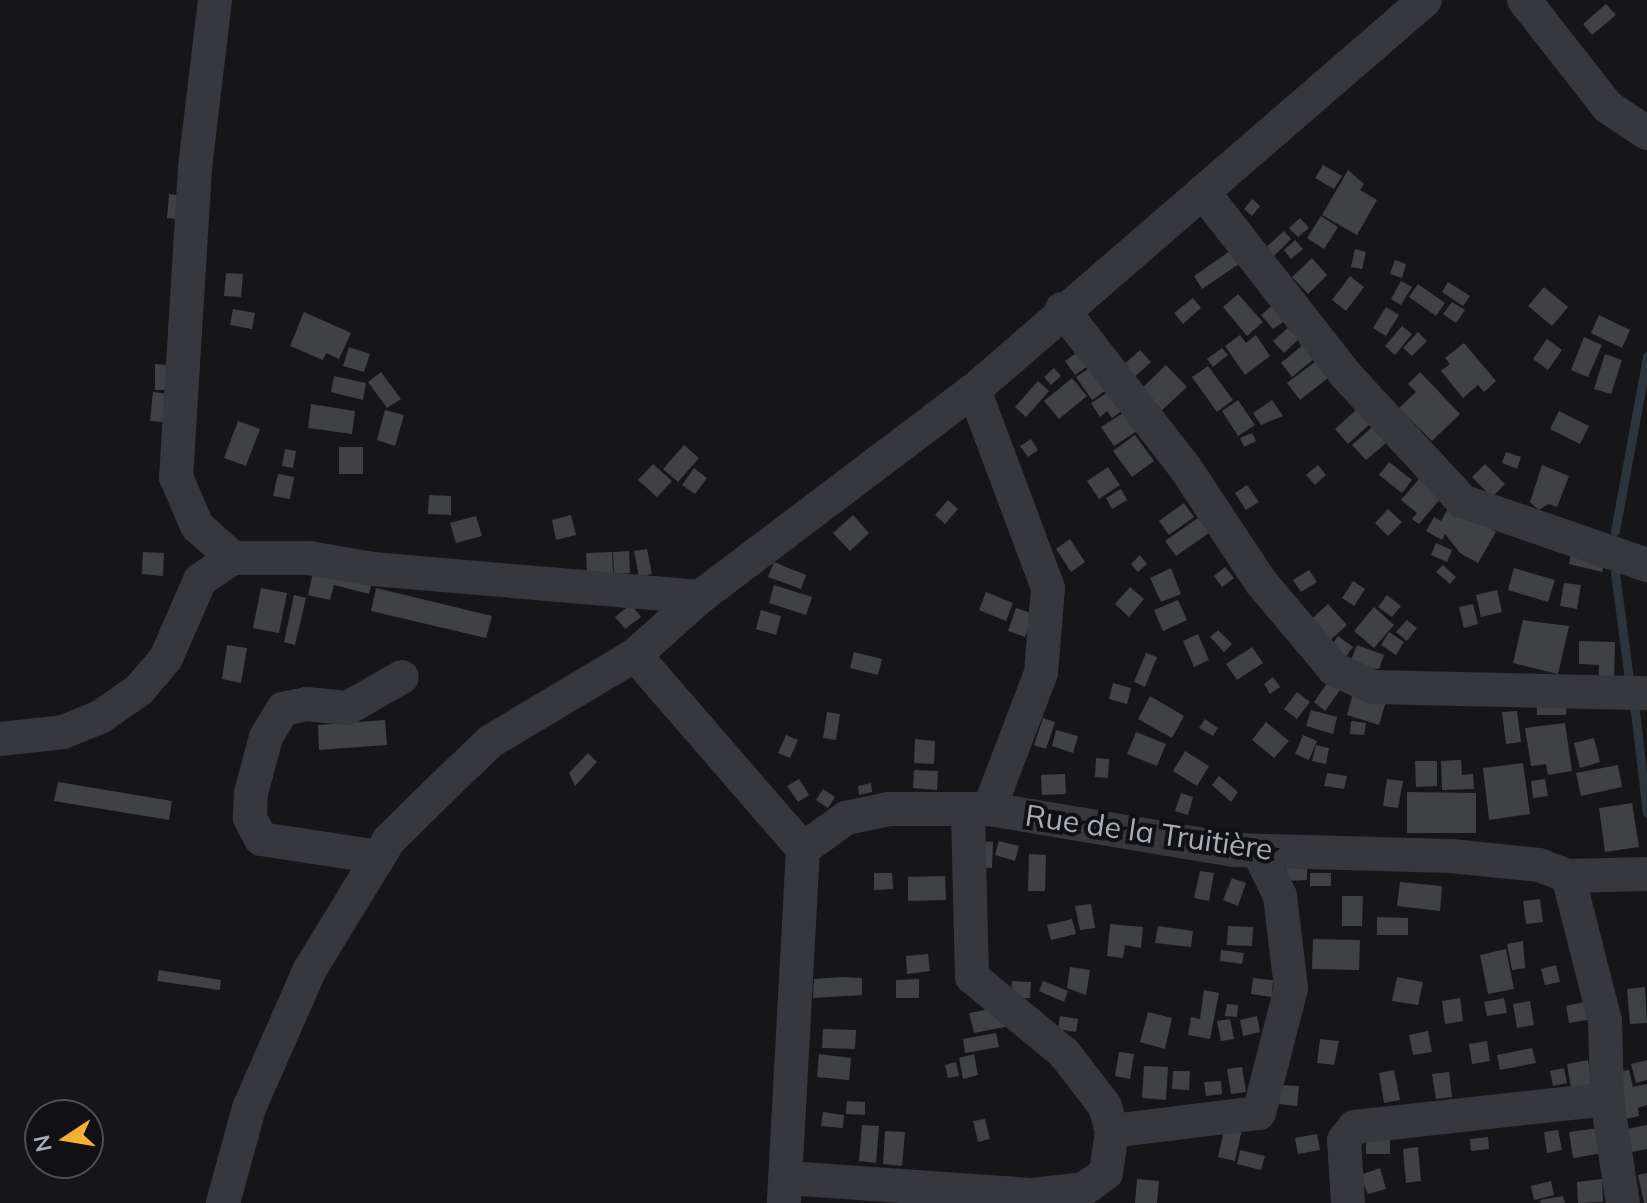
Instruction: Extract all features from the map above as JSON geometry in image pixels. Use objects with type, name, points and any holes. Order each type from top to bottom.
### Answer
[{"type":"street","points":[[215,0],[195,168],[176,477],[197,526],[233,558]]},
{"type":"street","points":[[223,1203],[249,1108],[309,971],[379,857],[491,741],[635,655],[700,597],[974,390],[1062,309],[1425,0]]},
{"type":"street","points":[[1524,0],[1608,107],[1647,133]]},
{"type":"street","points":[[1203,192],[1345,374],[1462,501],[1647,565]]},
{"type":"street","points":[[1062,309],[1186,469],[1260,581],[1334,669],[1373,687],[1647,693]]},
{"type":"street","points":[[635,655],[803,849],[786,1191],[1099,1195],[1112,1155],[1112,1131],[1105,1106],[1064,1053],[972,977],[978,809],[1041,673],[1048,588],[974,390]]},
{"type":"street","points":[[0,739],[63,732],[100,717],[139,690],[166,658],[200,580],[233,558],[309,558],[373,569],[700,597]]},
{"type":"street","points":[[379,857],[261,839],[250,818],[251,793],[266,737],[283,709],[306,704],[348,708],[402,677]]},
{"type":"street","name":"Rue de la Truitière","points":[[803,849],[846,818],[889,809],[978,809],[1258,851],[1451,856],[1539,865],[1568,876],[1647,874]]},
{"type":"street","points":[[1112,1131],[1259,1113],[1291,988],[1280,896],[1258,851]]},
{"type":"street","points":[[1568,876],[1605,1021],[1607,1099],[1623,1203]]},
{"type":"street","points":[[1348,1203],[1344,1140],[1354,1127],[1607,1099]]},
{"type":"building","points":[[1606,4],[1616,15],[1592,35],[1583,24]]},
{"type":"building","points":[[1323,165],[1342,176],[1334,189],[1315,178]]},
{"type":"building","points":[[1348,170],[1364,184],[1360,190],[1377,200],[1357,235],[1322,215]]},
{"type":"building","points":[[169,194],[186,196],[183,220],[167,218]]},
{"type":"building","points":[[1252,199],[1260,206],[1252,216],[1244,209]]},
{"type":"building","points":[[1321,216],[1338,227],[1324,249],[1307,238]]},
{"type":"building","points":[[1300,218],[1309,228],[1298,237],[1289,228]]},
{"type":"building","points":[[1284,231],[1291,239],[1274,256],[1266,247]]},
{"type":"building","points":[[1295,240],[1303,249],[1291,259],[1284,250]]},
{"type":"building","points":[[1233,249],[1242,262],[1202,289],[1194,276]]},
{"type":"building","points":[[1355,249],[1366,252],[1362,269],[1351,267]]},
{"type":"building","points":[[1312,258],[1327,275],[1308,294],[1292,277]]},
{"type":"building","points":[[1395,260],[1406,264],[1402,278],[1390,274]]},
{"type":"building","points":[[226,273],[243,274],[241,297],[224,296]]},
{"type":"building","points":[[1350,276],[1364,287],[1346,311],[1332,300]]},
{"type":"building","points":[[1401,281],[1412,287],[1401,305],[1391,299]]},
{"type":"building","points":[[1448,282],[1470,296],[1463,306],[1442,292]]},
{"type":"building","points":[[1418,284],[1445,303],[1436,316],[1409,297]]},
{"type":"building","points":[[1544,287],[1568,307],[1552,326],[1528,306]]},
{"type":"building","points":[[1238,294],[1263,322],[1247,336],[1223,307]]},
{"type":"building","points":[[1193,298],[1201,308],[1183,324],[1174,313]]},
{"type":"building","points":[[1452,302],[1465,310],[1456,323],[1443,314]]},
{"type":"building","points":[[1274,304],[1286,320],[1273,329],[1261,315]]},
{"type":"building","points":[[1386,307],[1399,315],[1386,336],[1373,328]]},
{"type":"building","points":[[233,309],[255,313],[252,329],[230,325]]},
{"type":"building","points":[[304,312],[351,333],[339,359],[326,353],[323,360],[290,346]]},
{"type":"building","points":[[1599,315],[1630,330],[1622,348],[1591,333]]},
{"type":"building","points":[[1402,326],[1412,334],[1395,355],[1385,346]]},
{"type":"building","points":[[1289,327],[1299,339],[1284,353],[1273,341]]},
{"type":"building","points":[[1418,332],[1427,341],[1412,356],[1403,348]]},
{"type":"building","points":[[1240,335],[1246,343],[1256,335],[1270,356],[1245,375],[1225,346]]},
{"type":"building","points":[[1584,337],[1602,345],[1588,377],[1571,370]]},
{"type":"building","points":[[1547,339],[1562,350],[1548,370],[1533,359]]},
{"type":"building","points":[[1464,343],[1496,381],[1484,392],[1478,385],[1463,398],[1441,371],[1450,364],[1445,358]]},
{"type":"building","points":[[1304,344],[1315,358],[1292,377],[1281,363]]},
{"type":"building","points":[[349,347],[370,354],[364,372],[343,366]]},
{"type":"building","points":[[1085,347],[1095,361],[1075,375],[1065,361]]},
{"type":"building","points":[[1222,348],[1228,355],[1213,367],[1207,359]]},
{"type":"building","points":[[1140,350],[1151,362],[1131,380],[1120,368]]},
{"type":"building","points":[[1605,354],[1622,360],[1611,394],[1594,389]]},
{"type":"building","points":[[1319,359],[1332,375],[1300,400],[1287,383]]},
{"type":"building","points":[[155,364],[170,365],[169,390],[155,390]]},
{"type":"building","points":[[1096,364],[1111,387],[1092,400],[1076,377]]},
{"type":"building","points":[[1166,365],[1187,387],[1160,412],[1139,391]]},
{"type":"building","points":[[1208,366],[1233,400],[1217,412],[1192,377]]},
{"type":"building","points":[[1054,368],[1061,376],[1051,385],[1044,377]]},
{"type":"building","points":[[381,372],[401,399],[387,408],[368,382]]},
{"type":"building","points":[[1420,372],[1460,414],[1432,441],[1399,408],[1416,392],[1408,384]]},
{"type":"building","points":[[334,376],[366,383],[363,400],[331,392]]},
{"type":"building","points":[[1072,378],[1087,396],[1059,419],[1044,401]]},
{"type":"building","points":[[1038,381],[1049,391],[1026,417],[1015,407]]},
{"type":"building","points":[[1110,391],[1123,410],[1112,418],[1107,411],[1100,417],[1091,403]]},
{"type":"building","points":[[153,392],[168,394],[164,422],[150,421]]},
{"type":"building","points":[[1238,400],[1255,425],[1238,436],[1222,411]]},
{"type":"building","points":[[1272,400],[1283,416],[1261,425],[1253,413]]},
{"type":"building","points":[[311,404],[355,411],[352,434],[308,428]]},
{"type":"building","points":[[1357,409],[1370,424],[1348,444],[1335,429]]},
{"type":"building","points":[[385,410],[404,415],[395,446],[377,440]]},
{"type":"building","points":[[1128,410],[1140,429],[1114,446],[1101,427]]},
{"type":"building","points":[[1559,411],[1589,426],[1580,444],[1550,429]]},
{"type":"building","points":[[238,421],[260,429],[246,466],[224,458]]},
{"type":"building","points":[[1378,422],[1392,438],[1366,460],[1352,445]]},
{"type":"building","points":[[1252,433],[1256,441],[1244,447],[1240,438]]},
{"type":"building","points":[[1135,435],[1154,461],[1132,477],[1113,451]]},
{"type":"building","points":[[1031,439],[1038,450],[1028,457],[1020,446]]},
{"type":"building","points":[[684,445],[699,458],[678,482],[663,469]]},
{"type":"building","points":[[339,447],[363,447],[363,474],[339,474]]},
{"type":"building","points":[[285,449],[296,451],[293,468],[282,466]]},
{"type":"building","points":[[1506,452],[1521,457],[1517,469],[1502,463]]},
{"type":"building","points":[[1389,462],[1412,480],[1402,493],[1379,475]]},
{"type":"building","points":[[653,464],[672,481],[657,497],[638,480]]},
{"type":"building","points":[[1485,464],[1505,484],[1492,497],[1472,477]]},
{"type":"building","points":[[1318,465],[1326,475],[1315,485],[1306,475]]},
{"type":"building","points":[[1542,465],[1569,476],[1557,507],[1548,504],[1539,510],[1530,502]]},
{"type":"building","points":[[1108,467],[1120,485],[1099,499],[1087,481]]},
{"type":"building","points":[[694,468],[707,478],[695,494],[682,485]]},
{"type":"building","points":[[1424,473],[1446,492],[1419,524],[1412,519],[1417,513],[1401,500]]},
{"type":"building","points":[[278,474],[294,477],[290,499],[273,496]]},
{"type":"building","points":[[1247,485],[1259,502],[1246,510],[1235,493]]},
{"type":"building","points":[[1121,489],[1127,500],[1112,509],[1106,498]]},
{"type":"building","points":[[429,495],[451,496],[451,515],[428,514]]},
{"type":"building","points":[[948,500],[958,509],[945,524],[935,515]]},
{"type":"building","points":[[1184,503],[1194,517],[1169,535],[1159,521]]},
{"type":"building","points":[[1450,505],[1496,532],[1478,563],[1460,553],[1445,534],[1442,540],[1426,531],[1434,517],[1441,521]]},
{"type":"building","points":[[1388,509],[1402,522],[1388,536],[1375,523]]},
{"type":"building","points":[[571,515],[576,535],[556,540],[552,520]]},
{"type":"building","points":[[853,515],[869,533],[850,551],[833,533]]},
{"type":"building","points":[[476,516],[482,536],[456,543],[450,523]]},
{"type":"building","points":[[1198,518],[1209,533],[1176,556],[1165,541]]},
{"type":"building","points":[[1070,539],[1085,562],[1071,572],[1056,549]]},
{"type":"building","points":[[1436,543],[1452,550],[1447,562],[1431,555]]},
{"type":"building","points":[[647,549],[652,574],[639,577],[634,551]]},
{"type":"building","points":[[1572,550],[1606,557],[1602,572],[1569,564]]},
{"type":"building","points":[[629,551],[630,573],[614,574],[613,552]]},
{"type":"building","points":[[143,552],[164,553],[163,576],[142,574]]},
{"type":"building","points":[[612,552],[613,574],[587,574],[586,553]]},
{"type":"building","points":[[1140,555],[1147,564],[1138,572],[1131,564]]},
{"type":"building","points":[[774,562],[806,575],[801,589],[768,577]]},
{"type":"building","points":[[315,563],[373,578],[369,594],[334,585],[330,600],[308,595]]},
{"type":"building","points":[[1443,565],[1456,577],[1450,584],[1436,572]]},
{"type":"building","points":[[1225,567],[1234,578],[1222,587],[1214,576]]},
{"type":"building","points":[[1171,568],[1181,594],[1161,602],[1150,578]]},
{"type":"building","points":[[1514,568],[1555,580],[1548,602],[1508,590]]},
{"type":"building","points":[[1309,570],[1317,582],[1301,592],[1293,580]]},
{"type":"building","points":[[1353,581],[1365,589],[1354,606],[1342,598]]},
{"type":"building","points":[[1564,583],[1581,585],[1577,609],[1560,606]]},
{"type":"building","points":[[774,585],[812,597],[806,615],[769,603]]},
{"type":"building","points":[[1130,587],[1144,599],[1129,617],[1115,604]]},
{"type":"building","points":[[261,588],[287,593],[279,633],[253,628]]},
{"type":"building","points":[[376,588],[492,616],[486,638],[371,611]]},
{"type":"building","points":[[1497,590],[1502,612],[1481,617],[1476,595]]},
{"type":"building","points":[[986,592],[1013,603],[1006,621],[979,610]]},
{"type":"building","points":[[294,595],[306,598],[295,645],[284,642]]},
{"type":"building","points":[[1387,595],[1401,606],[1392,617],[1378,607]]},
{"type":"building","points":[[1178,600],[1187,620],[1163,631],[1154,610]]},
{"type":"building","points":[[631,604],[641,617],[625,629],[615,617]]},
{"type":"building","points":[[1328,604],[1347,625],[1325,645],[1306,624]]},
{"type":"building","points":[[1473,604],[1478,624],[1464,628],[1459,607]]},
{"type":"building","points":[[1374,607],[1394,625],[1374,648],[1354,631]]},
{"type":"building","points":[[1016,608],[1034,614],[1025,637],[1008,631]]},
{"type":"building","points":[[761,610],[781,616],[776,635],[756,629]]},
{"type":"building","points":[[1407,620],[1417,628],[1407,641],[1396,632]]},
{"type":"building","points":[[1523,620],[1569,626],[1558,674],[1513,663]]},
{"type":"building","points":[[1218,630],[1232,644],[1224,652],[1210,637]]},
{"type":"building","points":[[1389,632],[1404,642],[1396,655],[1381,645]]},
{"type":"building","points":[[1198,634],[1209,660],[1194,667],[1183,641]]},
{"type":"building","points":[[1338,636],[1353,647],[1345,658],[1327,651]]},
{"type":"building","points":[[1579,641],[1615,642],[1614,684],[1598,684],[1599,665],[1579,664]]},
{"type":"building","points":[[227,645],[247,648],[241,683],[222,679]]},
{"type":"building","points":[[1357,645],[1384,655],[1379,669],[1349,665]]},
{"type":"building","points":[[1252,647],[1263,663],[1237,680],[1226,664]]},
{"type":"building","points":[[854,652],[882,659],[878,675],[850,668]]},
{"type":"building","points":[[1146,653],[1157,657],[1145,687],[1134,682]]},
{"type":"building","points":[[1273,677],[1280,687],[1270,694],[1264,684]]},
{"type":"building","points":[[1328,682],[1340,690],[1325,711],[1314,702]]},
{"type":"building","points":[[1113,683],[1131,688],[1127,704],[1109,699]]},
{"type":"building","points":[[1297,692],[1310,702],[1297,719],[1284,709]]},
{"type":"building","points":[[1353,693],[1387,698],[1379,725],[1347,715]]},
{"type":"building","points":[[1150,696],[1184,716],[1172,738],[1138,719]]},
{"type":"building","points":[[1537,699],[1567,700],[1566,715],[1537,715]]},
{"type":"building","points":[[1311,710],[1337,717],[1333,734],[1306,726]]},
{"type":"building","points":[[1517,711],[1521,742],[1506,744],[1502,712]]},
{"type":"building","points":[[827,712],[840,714],[836,740],[823,738]]},
{"type":"building","points":[[1043,718],[1055,722],[1046,749],[1034,745]]},
{"type":"building","points":[[1205,719],[1218,728],[1213,736],[1199,728]]},
{"type":"building","points":[[385,720],[387,745],[319,750],[318,725]]},
{"type":"building","points":[[1351,721],[1366,723],[1364,735],[1350,734]]},
{"type":"building","points":[[1266,722],[1289,741],[1274,758],[1252,740]]},
{"type":"building","points":[[1565,723],[1572,771],[1548,775],[1546,764],[1531,766],[1525,728]]},
{"type":"building","points":[[1056,730],[1078,736],[1073,753],[1052,746]]},
{"type":"building","points":[[1136,732],[1166,744],[1157,766],[1127,754]]},
{"type":"building","points":[[786,735],[798,740],[790,758],[778,753]]},
{"type":"building","points":[[1303,735],[1317,741],[1309,760],[1295,754]]},
{"type":"building","points":[[1594,738],[1600,762],[1580,768],[1574,743]]},
{"type":"building","points":[[915,739],[935,741],[934,764],[914,763]]},
{"type":"building","points":[[1316,745],[1329,748],[1326,764],[1312,761]]},
{"type":"building","points":[[1185,751],[1209,766],[1197,786],[1173,771]]},
{"type":"building","points":[[588,753],[597,762],[575,786],[569,773]]},
{"type":"building","points":[[1096,758],[1109,759],[1108,778],[1095,777]]},
{"type":"building","points":[[1461,760],[1462,775],[1473,774],[1474,789],[1442,790],[1441,761]]},
{"type":"building","points":[[1415,761],[1437,761],[1437,786],[1416,787]]},
{"type":"building","points":[[1523,763],[1530,814],[1489,820],[1483,768]]},
{"type":"building","points":[[1618,765],[1622,787],[1581,796],[1576,773]]},
{"type":"building","points":[[914,770],[938,771],[937,790],[913,788]]},
{"type":"building","points":[[1327,773],[1347,776],[1344,789],[1324,786]]},
{"type":"building","points":[[1065,774],[1066,794],[1042,795],[1041,775]]},
{"type":"building","points":[[1219,776],[1238,792],[1231,802],[1212,785]]},
{"type":"building","points":[[799,779],[809,795],[798,802],[787,786]]},
{"type":"building","points":[[1387,779],[1403,781],[1398,808],[1383,806]]},
{"type":"building","points":[[1545,779],[1548,796],[1533,798],[1531,781]]},
{"type":"building","points":[[58,782],[172,801],[169,820],[54,801]]},
{"type":"building","points":[[871,783],[872,792],[859,795],[858,786]]},
{"type":"building","points":[[823,789],[835,797],[828,808],[816,800]]},
{"type":"building","points":[[1407,792],[1476,793],[1476,833],[1407,833]]},
{"type":"building","points":[[1181,793],[1193,797],[1188,815],[1175,811]]},
{"type":"building","points":[[1632,803],[1639,847],[1605,852],[1599,808]]},
{"type":"building","points":[[978,841],[993,842],[992,868],[976,867]]},
{"type":"building","points":[[999,841],[1019,846],[1015,861],[995,855]]},
{"type":"building","points":[[1029,854],[1046,855],[1045,891],[1028,891]]},
{"type":"building","points":[[1286,863],[1307,863],[1307,880],[1287,881]]},
{"type":"building","points":[[1200,871],[1214,873],[1209,901],[1194,898]]},
{"type":"building","points":[[874,873],[892,873],[893,889],[874,890]]},
{"type":"building","points":[[1310,873],[1331,873],[1331,886],[1310,886]]},
{"type":"building","points":[[945,876],[946,900],[908,901],[908,877]]},
{"type":"building","points":[[1232,878],[1246,883],[1238,906],[1223,900]]},
{"type":"building","points":[[1400,882],[1442,886],[1440,911],[1397,906]]},
{"type":"building","points":[[1342,896],[1363,896],[1362,926],[1342,926]]},
{"type":"building","points":[[1540,899],[1543,922],[1526,924],[1523,901]]},
{"type":"building","points":[[1091,904],[1095,928],[1080,930],[1075,906]]},
{"type":"building","points":[[1377,917],[1408,918],[1408,935],[1377,935]]},
{"type":"building","points":[[1072,919],[1076,934],[1051,940],[1047,925]]},
{"type":"building","points":[[1110,924],[1143,927],[1141,948],[1125,945],[1123,958],[1107,956]]},
{"type":"building","points":[[1158,926],[1193,931],[1191,947],[1155,943]]},
{"type":"building","points":[[1228,926],[1253,927],[1252,946],[1227,945]]},
{"type":"building","points":[[1313,939],[1360,940],[1359,970],[1312,969]]},
{"type":"building","points":[[1523,941],[1525,968],[1512,970],[1507,944]]},
{"type":"building","points":[[1506,949],[1514,989],[1488,994],[1480,955]]},
{"type":"building","points":[[1221,950],[1244,953],[1242,964],[1220,961]]},
{"type":"building","points":[[928,954],[930,971],[907,974],[906,956]]},
{"type":"building","points":[[1556,965],[1560,982],[1545,985],[1541,969]]},
{"type":"building","points":[[1070,967],[1090,970],[1086,995],[1067,988]]},
{"type":"building","points":[[159,970],[221,980],[220,990],[157,981]]},
{"type":"building","points":[[1397,977],[1423,982],[1418,1005],[1392,1001]]},
{"type":"building","points":[[862,978],[862,995],[813,998],[814,979]]},
{"type":"building","points":[[1253,978],[1273,980],[1272,997],[1251,994]]},
{"type":"building","points":[[919,979],[919,998],[896,998],[896,980]]},
{"type":"building","points":[[1012,981],[1031,982],[1030,998],[1011,998]]},
{"type":"building","points":[[1043,981],[1068,991],[1064,1002],[1039,991]]},
{"type":"building","points":[[1645,987],[1647,1023],[1630,1024],[1627,989]]},
{"type":"building","points":[[1204,990],[1219,993],[1210,1039],[1188,1035],[1191,1017],[1200,1019]]},
{"type":"building","points":[[1460,998],[1463,1021],[1445,1024],[1442,1001]]},
{"type":"building","points":[[1504,998],[1507,1013],[1487,1016],[1484,1002]]},
{"type":"building","points":[[1530,1001],[1534,1025],[1517,1028],[1513,1004]]},
{"type":"building","points":[[1584,1002],[1587,1020],[1569,1023],[1566,1006]]},
{"type":"building","points":[[1227,1004],[1238,1005],[1237,1017],[1225,1016]]},
{"type":"building","points":[[1007,1006],[1010,1026],[974,1033],[969,1013]]},
{"type":"building","points":[[1148,1012],[1172,1018],[1165,1049],[1140,1042]]},
{"type":"building","points":[[1060,1016],[1078,1019],[1076,1032],[1058,1029]]},
{"type":"building","points":[[1257,1016],[1260,1032],[1243,1036],[1240,1020]]},
{"type":"building","points":[[1230,1019],[1234,1039],[1221,1041],[1217,1021]]},
{"type":"building","points":[[823,1029],[856,1030],[855,1049],[822,1048]]},
{"type":"building","points":[[1428,1031],[1432,1052],[1413,1055],[1409,1035]]},
{"type":"building","points":[[996,1033],[999,1047],[965,1053],[963,1039]]},
{"type":"building","points":[[1320,1039],[1339,1041],[1334,1065],[1317,1063]]},
{"type":"building","points":[[1487,1041],[1490,1061],[1472,1064],[1469,1044]]},
{"type":"building","points":[[1532,1048],[1536,1063],[1500,1070],[1497,1055]]},
{"type":"building","points":[[1119,1052],[1134,1054],[1130,1079],[1115,1076]]},
{"type":"building","points":[[819,1054],[851,1058],[849,1080],[817,1077]]},
{"type":"building","points":[[974,1054],[978,1075],[963,1079],[959,1058]]},
{"type":"building","points":[[1588,1060],[1592,1084],[1571,1088],[1567,1064]]},
{"type":"building","points":[[1647,1060],[1647,1080],[1636,1083],[1631,1064]]},
{"type":"building","points":[[956,1062],[959,1076],[948,1078],[945,1065]]},
{"type":"building","points":[[1144,1066],[1168,1067],[1166,1100],[1142,1098]]},
{"type":"building","points":[[1242,1067],[1246,1092],[1231,1094],[1227,1069]]},
{"type":"building","points":[[1564,1068],[1567,1083],[1553,1086],[1550,1071]]},
{"type":"building","points":[[1394,1070],[1400,1100],[1384,1103],[1379,1073]]},
{"type":"building","points":[[1629,1070],[1633,1087],[1647,1084],[1647,1105],[1638,1108],[1639,1116],[1626,1119],[1616,1072]]},
{"type":"building","points":[[1173,1071],[1190,1071],[1189,1090],[1172,1089]]},
{"type":"building","points":[[1449,1072],[1452,1097],[1436,1099],[1432,1074]]},
{"type":"building","points":[[1221,1081],[1222,1094],[1206,1096],[1204,1082]]},
{"type":"building","points":[[1278,1085],[1299,1086],[1297,1106],[1277,1104]]},
{"type":"building","points":[[847,1101],[865,1102],[865,1115],[846,1114]]},
{"type":"building","points":[[823,1112],[844,1115],[843,1128],[821,1126]]},
{"type":"building","points":[[985,1119],[990,1139],[978,1142],[973,1121]]},
{"type":"building","points":[[862,1125],[879,1126],[876,1163],[859,1161]]},
{"type":"building","points":[[1647,1125],[1647,1149],[1632,1152],[1627,1129]]},
{"type":"building","points":[[1225,1126],[1242,1129],[1235,1161],[1218,1157]]},
{"type":"building","points":[[1599,1128],[1603,1153],[1573,1158],[1569,1132]]},
{"type":"building","points":[[1558,1130],[1562,1150],[1547,1153],[1544,1132]]},
{"type":"building","points":[[885,1131],[905,1132],[902,1166],[883,1164]]},
{"type":"building","points":[[1317,1134],[1320,1150],[1298,1154],[1295,1138]]},
{"type":"building","points":[[1366,1137],[1390,1137],[1390,1154],[1366,1154]]},
{"type":"building","points":[[1488,1137],[1489,1149],[1471,1151],[1470,1139]]},
{"type":"building","points":[[1418,1147],[1421,1181],[1406,1183],[1403,1149]]},
{"type":"building","points":[[1240,1150],[1265,1156],[1261,1170],[1237,1164]]},
{"type":"building","points":[[1380,1168],[1386,1189],[1368,1194],[1360,1175]]},
{"type":"building","points":[[1647,1173],[1647,1203],[1644,1203],[1638,1175]]},
{"type":"building","points":[[1137,1179],[1159,1181],[1157,1203],[1135,1203]]},
{"type":"building","points":[[1602,1179],[1603,1202],[1578,1203],[1577,1182]]},
{"type":"building","points":[[1551,1181],[1554,1195],[1534,1200],[1531,1186]]},
{"type":"building","points":[[1563,1196],[1565,1203],[1541,1203],[1540,1200]]},
{"type":"waterway","points":[[1615,531],[1647,356]]},
{"type":"waterway","points":[[1615,573],[1629,680]]},
{"type":"waterway","points":[[1634,703],[1647,813]]}]
